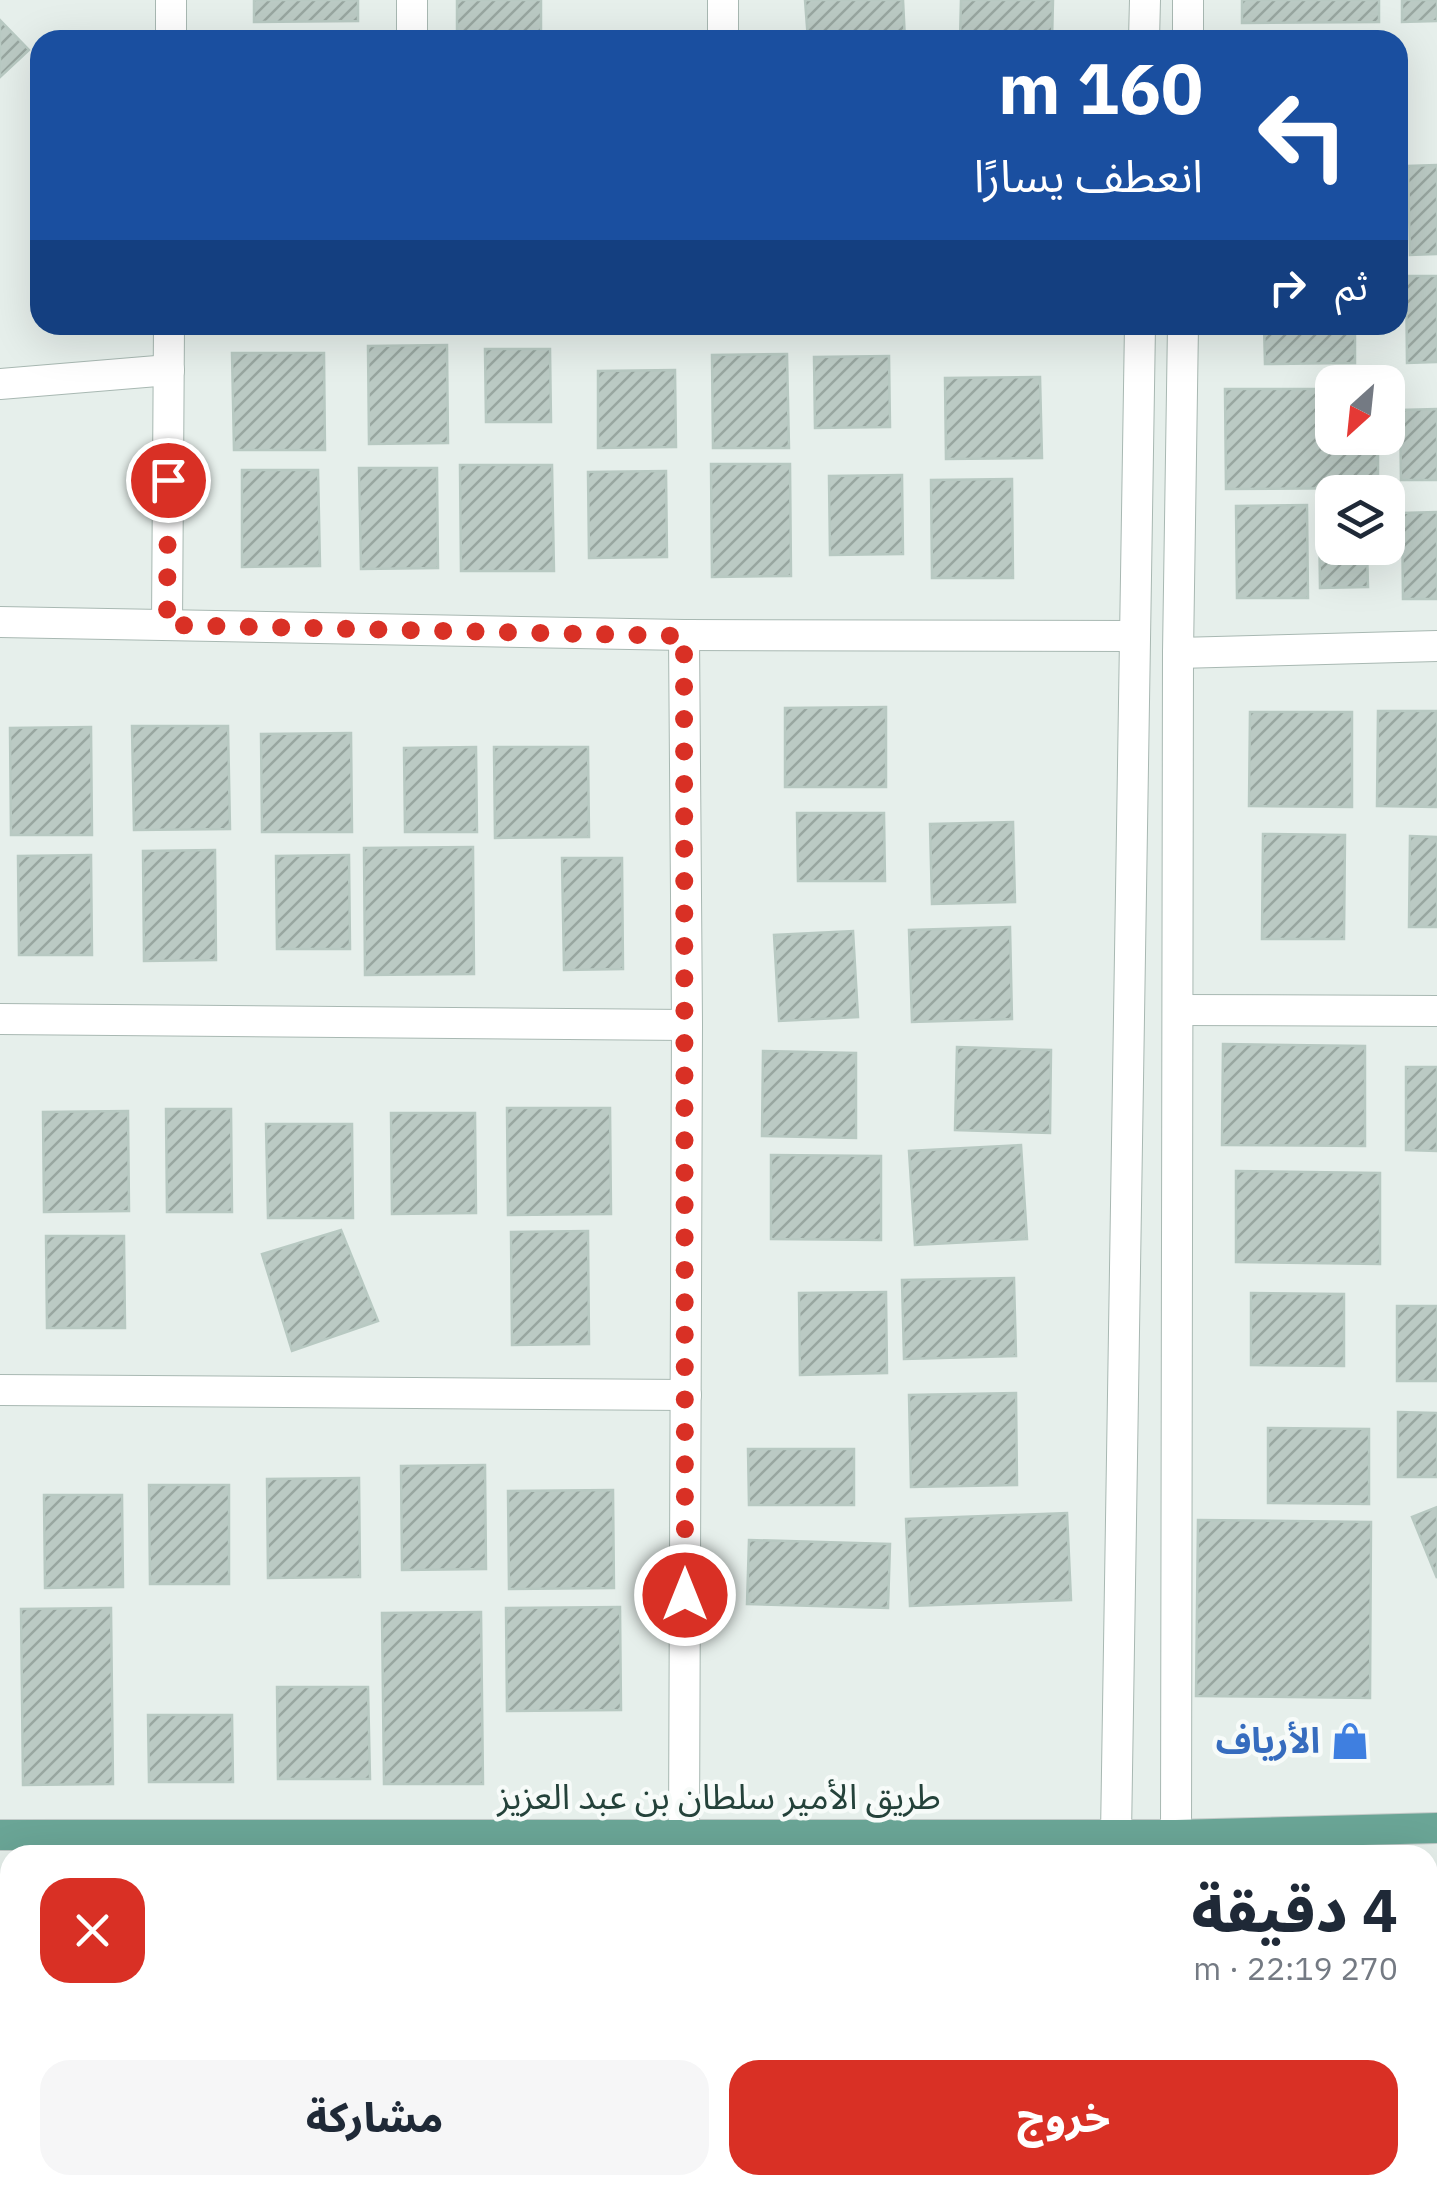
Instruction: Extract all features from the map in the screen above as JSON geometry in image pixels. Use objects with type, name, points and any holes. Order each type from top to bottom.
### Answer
[{"type":"main road","name":"طريق الأمير سلطان بن عبد العزيز","points":[[0,1835],[1176,1835],[1437,1828]]},
{"type":"street","points":[[171,0],[171,30]]},
{"type":"street","points":[[412,0],[412,30]]},
{"type":"street","points":[[722,0],[723,30]]},
{"type":"street","points":[[1144,30],[1145,0]]},
{"type":"street","points":[[1188,0],[1188,30]]},
{"type":"street","points":[[167,625],[169,335]]},
{"type":"street","points":[[1116,1834],[1140,335]]},
{"type":"street","points":[[1176,1835],[1178,653],[1184,335]]},
{"type":"street","points":[[0,384],[168,370]]},
{"type":"street","points":[[0,622],[684,636],[1135,636]]},
{"type":"street","points":[[684,636],[684,1834]]},
{"type":"street","points":[[1178,653],[1437,646]]},
{"type":"street","points":[[1178,1010],[1437,1011]]},
{"type":"street","points":[[0,1020],[687,1025]]},
{"type":"street","points":[[0,1390],[686,1395]]},
{"type":"building","points":[[254,0],[358,0],[358,21],[254,22]]},
{"type":"building","points":[[457,0],[541,0],[541,30],[457,30]]},
{"type":"building","points":[[805,0],[903,0],[904,30],[807,30]]},
{"type":"building","points":[[961,0],[1053,0],[1052,30],[960,30]]},
{"type":"building","points":[[1242,0],[1379,0],[1379,22],[1242,23]]},
{"type":"building","points":[[1402,0],[1437,0],[1437,21],[1402,22]]},
{"type":"building","points":[[0,20],[29,50],[0,77]]},
{"type":"building","points":[[1437,165],[1437,254],[1410,255],[1408,166]]},
{"type":"building","points":[[1408,276],[1437,276],[1437,362],[1407,363]]},
{"type":"building","points":[[1264,335],[1355,335],[1355,363],[1265,364]]},
{"type":"building","points":[[447,345],[448,443],[369,444],[368,346]]},
{"type":"building","points":[[485,349],[550,349],[551,422],[486,422]]},
{"type":"building","points":[[232,353],[324,353],[325,450],[234,450]]},
{"type":"building","points":[[787,354],[789,448],[713,448],[712,355]]},
{"type":"building","points":[[889,356],[890,427],[815,428],[814,357]]},
{"type":"building","points":[[675,370],[676,447],[598,448],[598,371]]},
{"type":"building","points":[[1040,377],[1042,458],[946,459],[945,378]]},
{"type":"building","points":[[1225,389],[1315,389],[1315,455],[1378,455],[1378,475],[1315,475],[1315,488],[1226,489]]},
{"type":"building","points":[[1437,409],[1437,480],[1405,480],[1405,475],[1401,475],[1405,410]]},
{"type":"building","points":[[711,464],[790,464],[791,576],[712,577]]},
{"type":"building","points":[[460,465],[552,465],[554,571],[461,571]]},
{"type":"building","points":[[359,468],[437,468],[438,568],[361,569]]},
{"type":"building","points":[[242,470],[318,470],[320,566],[242,567]]},
{"type":"building","points":[[666,471],[667,557],[589,558],[588,472]]},
{"type":"building","points":[[902,475],[903,554],[830,555],[829,476]]},
{"type":"building","points":[[1012,479],[1013,578],[932,578],[931,480]]},
{"type":"building","points":[[1307,505],[1308,598],[1237,598],[1236,506]]},
{"type":"building","points":[[1437,512],[1437,599],[1403,599],[1405,513]]},
{"type":"building","points":[[1320,565],[1367,565],[1368,587],[1320,588]]},
{"type":"building","points":[[886,707],[886,787],[785,787],[785,708]]},
{"type":"building","points":[[1378,711],[1437,711],[1437,807],[1377,806]]},
{"type":"building","points":[[1250,712],[1352,712],[1352,807],[1249,806]]},
{"type":"building","points":[[132,726],[228,726],[230,829],[134,830]]},
{"type":"building","points":[[91,727],[92,835],[11,835],[10,728]]},
{"type":"building","points":[[351,733],[352,832],[262,832],[261,734]]},
{"type":"building","points":[[476,747],[477,832],[405,832],[404,748]]},
{"type":"building","points":[[494,747],[588,747],[589,837],[495,838]]},
{"type":"building","points":[[797,813],[884,813],[885,881],[798,881]]},
{"type":"building","points":[[1013,822],[1015,902],[932,904],[930,824]]},
{"type":"building","points":[[1263,834],[1345,835],[1344,939],[1262,939]]},
{"type":"building","points":[[1410,836],[1437,837],[1437,927],[1409,927]]},
{"type":"building","points":[[473,847],[474,974],[365,975],[364,848]]},
{"type":"building","points":[[215,850],[216,960],[144,961],[143,851]]},
{"type":"building","points":[[91,855],[92,955],[19,955],[18,856]]},
{"type":"building","points":[[349,855],[350,949],[277,949],[276,856]]},
{"type":"building","points":[[562,858],[622,858],[623,969],[564,970]]},
{"type":"building","points":[[1010,927],[1012,1019],[912,1022],[909,930]]},
{"type":"building","points":[[853,931],[858,1017],[779,1021],[774,935]]},
{"type":"building","points":[[1223,1044],[1365,1046],[1365,1146],[1222,1145]]},
{"type":"building","points":[[957,1047],[1051,1050],[1050,1133],[955,1130]]},
{"type":"building","points":[[763,1051],[856,1053],[856,1138],[762,1136]]},
{"type":"building","points":[[1406,1067],[1437,1067],[1437,1151],[1406,1150]]},
{"type":"building","points":[[507,1108],[610,1108],[611,1214],[508,1215]]},
{"type":"building","points":[[166,1109],[231,1109],[232,1212],[167,1212]]},
{"type":"building","points":[[128,1111],[129,1211],[44,1212],[43,1112]]},
{"type":"building","points":[[391,1113],[475,1113],[476,1213],[392,1214]]},
{"type":"building","points":[[266,1124],[352,1124],[353,1218],[268,1218]]},
{"type":"building","points":[[1021,1145],[1027,1239],[915,1245],[909,1151]]},
{"type":"building","points":[[771,1155],[881,1156],[881,1240],[771,1239]]},
{"type":"building","points":[[1236,1171],[1380,1173],[1380,1264],[1236,1262]]},
{"type":"building","points":[[341,1230],[378,1321],[292,1351],[262,1254]]},
{"type":"building","points":[[588,1231],[589,1344],[512,1345],[511,1232]]},
{"type":"building","points":[[46,1236],[124,1236],[125,1328],[47,1328]]},
{"type":"building","points":[[1014,1278],[1016,1356],[904,1359],[902,1280]]},
{"type":"building","points":[[886,1292],[887,1373],[800,1375],[799,1293]]},
{"type":"building","points":[[1251,1293],[1344,1294],[1344,1366],[1251,1365]]},
{"type":"building","points":[[1397,1306],[1437,1306],[1437,1381],[1397,1381]]},
{"type":"building","points":[[1016,1393],[1017,1485],[911,1487],[909,1395]]},
{"type":"building","points":[[1398,1412],[1437,1413],[1437,1477],[1398,1477]]},
{"type":"building","points":[[1268,1428],[1369,1429],[1369,1504],[1268,1503]]},
{"type":"building","points":[[748,1449],[854,1449],[854,1505],[749,1505]]},
{"type":"building","points":[[485,1465],[486,1569],[402,1570],[401,1466]]},
{"type":"building","points":[[359,1478],[360,1577],[268,1578],[267,1479]]},
{"type":"building","points":[[149,1485],[229,1485],[229,1584],[150,1584]]},
{"type":"building","points":[[613,1490],[614,1588],[509,1589],[508,1491]]},
{"type":"building","points":[[44,1495],[122,1495],[123,1587],[45,1588]]},
{"type":"building","points":[[1437,1507],[1437,1578],[1412,1517]]},
{"type":"building","points":[[1067,1513],[1071,1600],[910,1606],[906,1519]]},
{"type":"building","points":[[1198,1520],[1371,1522],[1370,1698],[1196,1696]]},
{"type":"building","points":[[749,1540],[890,1544],[888,1608],[747,1604]]},
{"type":"building","points":[[620,1607],[621,1710],[507,1711],[506,1608]]},
{"type":"building","points":[[111,1608],[113,1784],[23,1785],[21,1609]]},
{"type":"building","points":[[481,1612],[483,1784],[384,1784],[382,1613]]},
{"type":"building","points":[[277,1687],[368,1687],[370,1779],[278,1779]]},
{"type":"building","points":[[148,1715],[232,1715],[233,1782],[149,1782]]},
{"type":"place","name":"الأرياف","points":[[1350,1741]]},
{"type":"route","points":[[168,480],[167,625],[684,636],[685,1595]]}]
